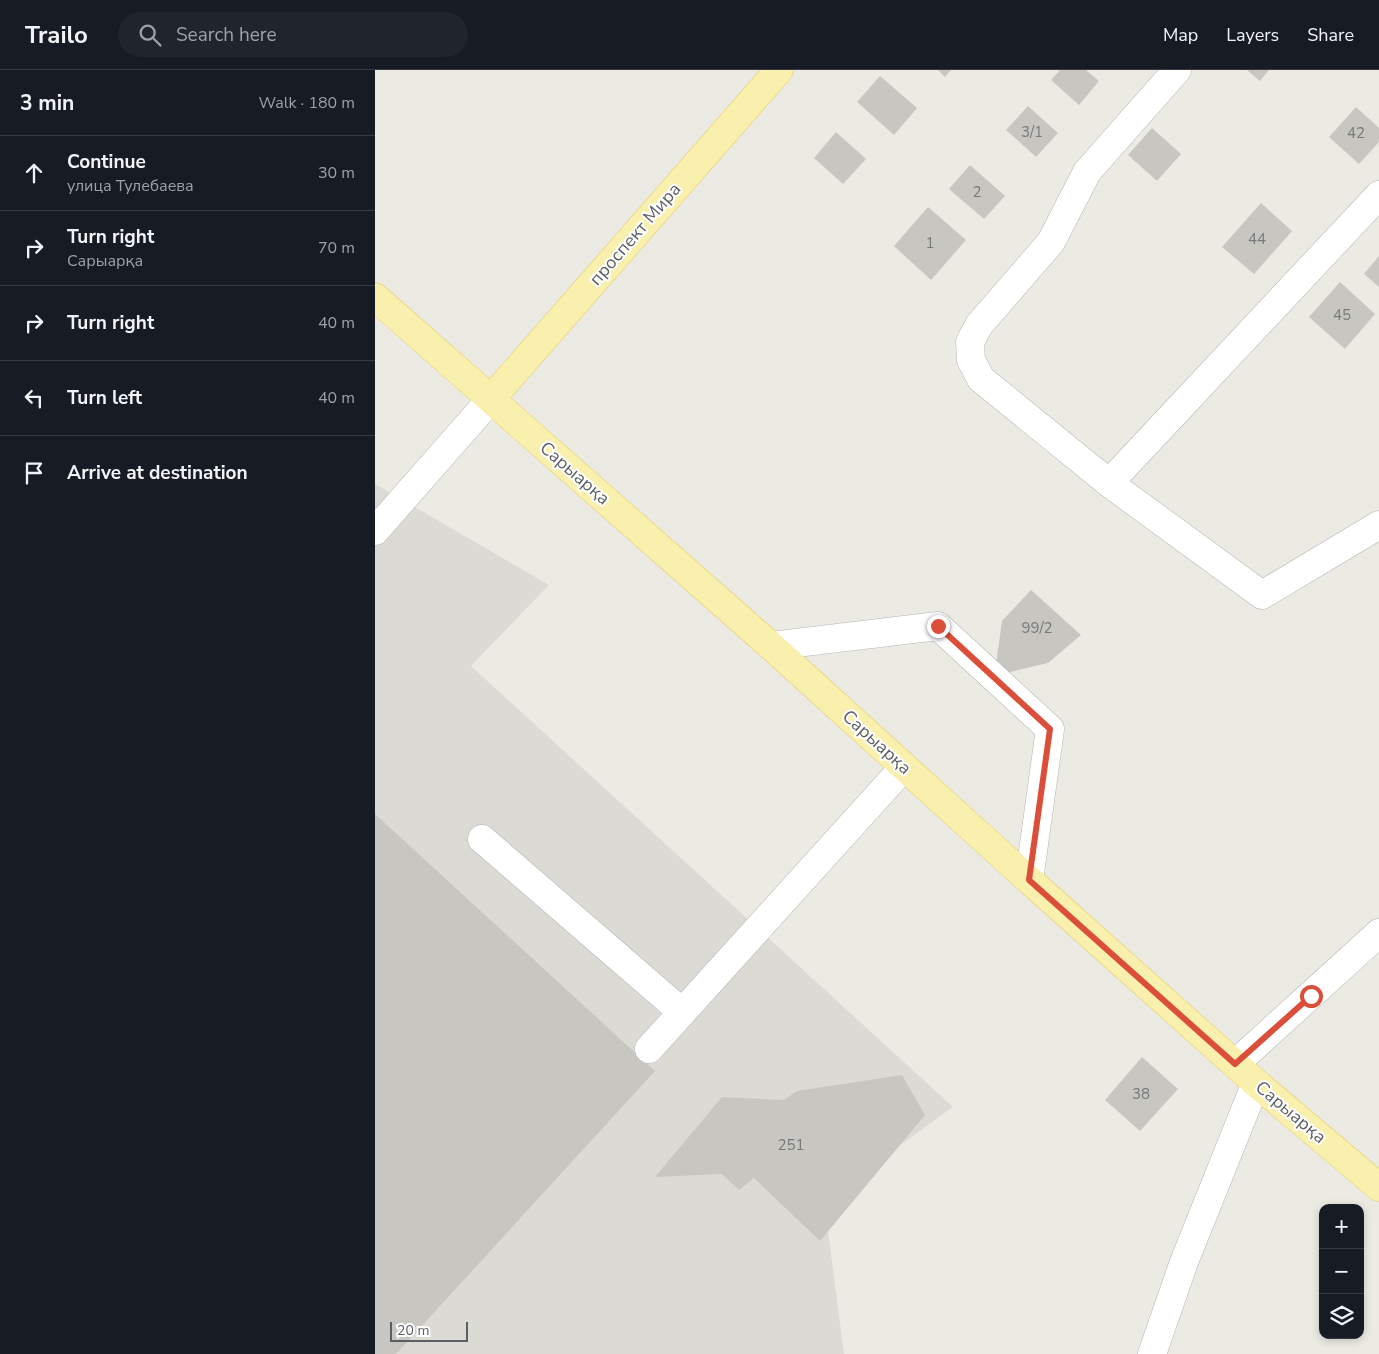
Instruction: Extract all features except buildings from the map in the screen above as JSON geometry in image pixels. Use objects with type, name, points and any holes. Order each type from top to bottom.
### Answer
[{"type":"main road","name":"проспект Мира","points":[[491,399],[779,70]]},
{"type":"main road","name":"Сарыарқа","points":[[375,297],[771,646],[1256,1083],[1379,1187]]},
{"type":"street","points":[[1177,70],[1087,172],[1051,242],[979,325],[970,342],[971,360],[981,378],[1109,483],[1262,595],[1379,525]]},
{"type":"street","points":[[1109,483],[1379,195]]},
{"type":"street","points":[[375,532],[491,399]]},
{"type":"street","points":[[771,646],[938,626],[1050,729],[1029,880]]},
{"type":"street","points":[[649,1049],[904,766]]},
{"type":"street","points":[[482,839],[682,1012]]},
{"type":"street","points":[[1235,1064],[1379,933]]},
{"type":"street","points":[[1152,1354],[1184,1262],[1256,1083]]},
{"type":"shaded area","points":[[375,484],[549,585],[471,666],[953,1107],[824,1200],[844,1354],[375,1354]]},
{"type":"route","points":[[938,626],[1050,729],[1029,880],[1235,1064],[1311,996]]}]
